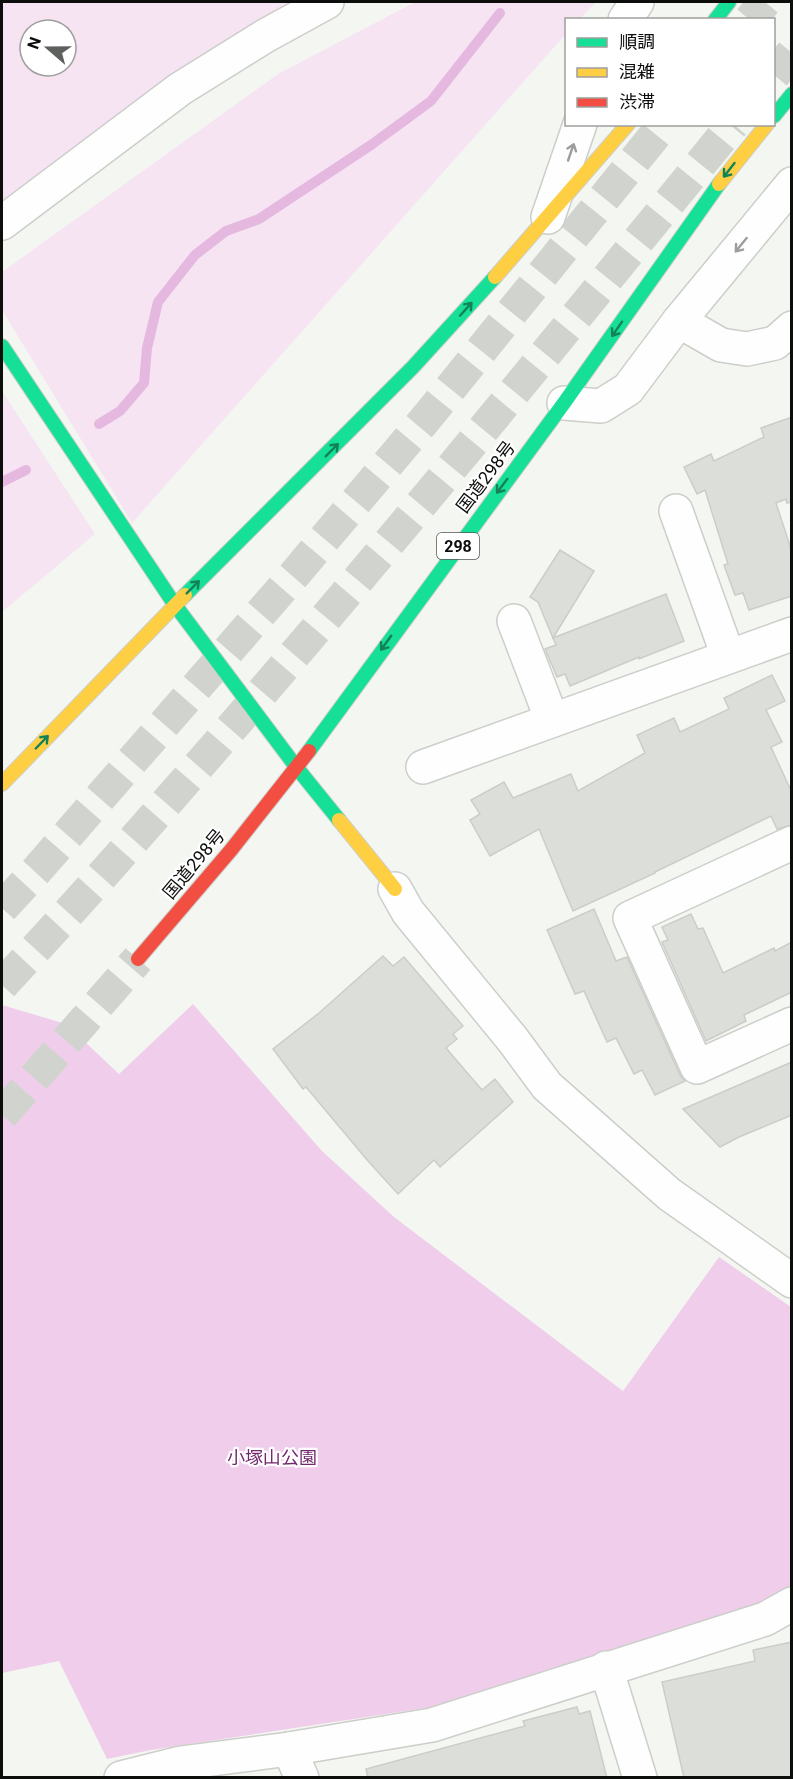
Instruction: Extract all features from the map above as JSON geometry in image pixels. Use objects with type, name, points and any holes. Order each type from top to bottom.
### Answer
[{"type":"main road","points":[[717,18],[729,2]]},
{"type":"main road","points":[[775,115],[792,94]]},
{"type":"main road","points":[[4,776],[413,367],[547,219],[626,126]]},
{"type":"main road","name":"国道298号","points":[[138,959],[297,768],[387,641],[564,403],[728,171],[764,126]]},
{"type":"main road","points":[[2,346],[175,605],[297,768],[395,889]]},
{"type":"street","points":[[2,223],[180,89],[265,36],[327,2]]},
{"type":"street","points":[[626,18],[637,2]]},
{"type":"street","points":[[547,219],[579,126]]},
{"type":"street","points":[[564,403],[601,406],[628,389],[679,321],[792,184]]},
{"type":"street","points":[[679,321],[721,345],[747,349],[776,343],[792,328]]},
{"type":"street","points":[[676,511],[728,656]]},
{"type":"street","points":[[514,621],[552,720]]},
{"type":"street","points":[[423,767],[792,634]]},
{"type":"street","points":[[792,843],[630,918],[697,1067],[792,1024]]},
{"type":"street","points":[[395,889],[408,912],[513,1040],[546,1086],[669,1194],[792,1281]]},
{"type":"street","points":[[121,1778],[181,1763],[295,1763],[432,1725],[765,1619],[792,1604]]},
{"type":"street","points":[[606,1668],[640,1778]]},
{"type":"shaded area","points":[[2,2],[293,2],[217,47],[2,203]]},
{"type":"shaded area","points":[[415,2],[596,2],[581,18],[565,18],[565,35],[132,523],[2,310],[2,272],[278,74]]},
{"type":"shaded area","points":[[2,391],[95,534],[2,612]]},
{"type":"green space","name":"小塚山公園","points":[[193,1004],[322,1151],[394,1217],[623,1391],[719,1257],[791,1307],[791,1587],[758,1603],[432,1707],[151,1750],[107,1759],[59,1661],[2,1673],[2,1005],[66,1024],[119,1074]]},
{"type":"building","points":[[792,417],[792,502],[787,503],[786,499],[776,503],[792,552],[792,596],[749,610],[743,593],[735,595],[724,565],[728,564],[705,490],[697,494],[684,467],[711,454],[714,461],[764,437],[761,428]]},
{"type":"building","points":[[560,550],[594,571],[553,638],[538,602],[530,597]]},
{"type":"building","points":[[666,594],[684,641],[570,686],[565,674],[557,677],[545,649],[556,645],[553,638]]},
{"type":"building","points":[[772,675],[785,701],[766,710],[782,742],[771,747],[792,793],[792,825],[777,829],[771,816],[573,911],[539,829],[490,856],[470,820],[480,814],[471,800],[504,782],[513,798],[571,774],[578,791],[645,753],[637,735],[674,718],[680,732],[729,709],[724,698]]},
{"type":"building","points":[[594,909],[616,961],[627,957],[680,1075],[685,1081],[655,1095],[642,1070],[634,1074],[616,1038],[607,1042],[584,991],[575,994],[547,930]]},
{"type":"building","points":[[691,914],[698,929],[703,928],[723,973],[774,948],[775,951],[792,942],[792,992],[744,1015],[746,1021],[706,1041],[662,942],[668,940],[662,927]]},
{"type":"building","points":[[383,956],[393,966],[404,957],[463,1026],[453,1034],[457,1039],[446,1048],[482,1090],[495,1079],[513,1102],[440,1167],[434,1160],[398,1194],[306,1087],[303,1089],[273,1049],[319,1013]]},
{"type":"building","points":[[792,1062],[792,1115],[720,1147],[683,1109]]},
{"type":"building","points":[[792,1642],[792,1778],[684,1778],[662,1682],[755,1661],[753,1650]]},
{"type":"building","points":[[577,1707],[579,1714],[590,1711],[607,1778],[368,1778],[366,1769],[525,1726],[523,1721]]},
{"type":"waterway","points":[[99,424],[120,411],[144,383],[147,348],[158,302],[195,255],[226,231],[259,219],[371,145],[431,101],[500,13]]},
{"type":"waterway","points":[[2,482],[26,470]]},
{"type":"tunnel","points":[[752,18],[765,2]]},
{"type":"tunnel","points":[[775,74],[792,53]]},
{"type":"tunnel","points":[[2,908],[294,575],[428,416],[662,126]]},
{"type":"tunnel","points":[[2,985],[113,864],[351,588],[731,126]]},
{"type":"tunnel","points":[[2,1115],[138,959]]},
{"type":"traffic: fast","points":[[717,18],[729,2]]},
{"type":"traffic: fast","points":[[775,115],[792,94]]},
{"type":"traffic: fast","points":[[309,751],[564,403],[719,184]]},
{"type":"traffic: fast","points":[[185,595],[413,367],[495,277]]},
{"type":"traffic: fast","points":[[2,346],[175,605],[297,768],[339,820]]},
{"type":"traffic: slow","points":[[495,277],[626,126]]},
{"type":"traffic: slow","points":[[719,184],[765,126]]},
{"type":"traffic: slow","points":[[2,784],[185,595]]},
{"type":"traffic: slow","points":[[339,820],[395,889]]},
{"type":"traffic: jam","points":[[138,959],[231,850],[309,751]]}]
